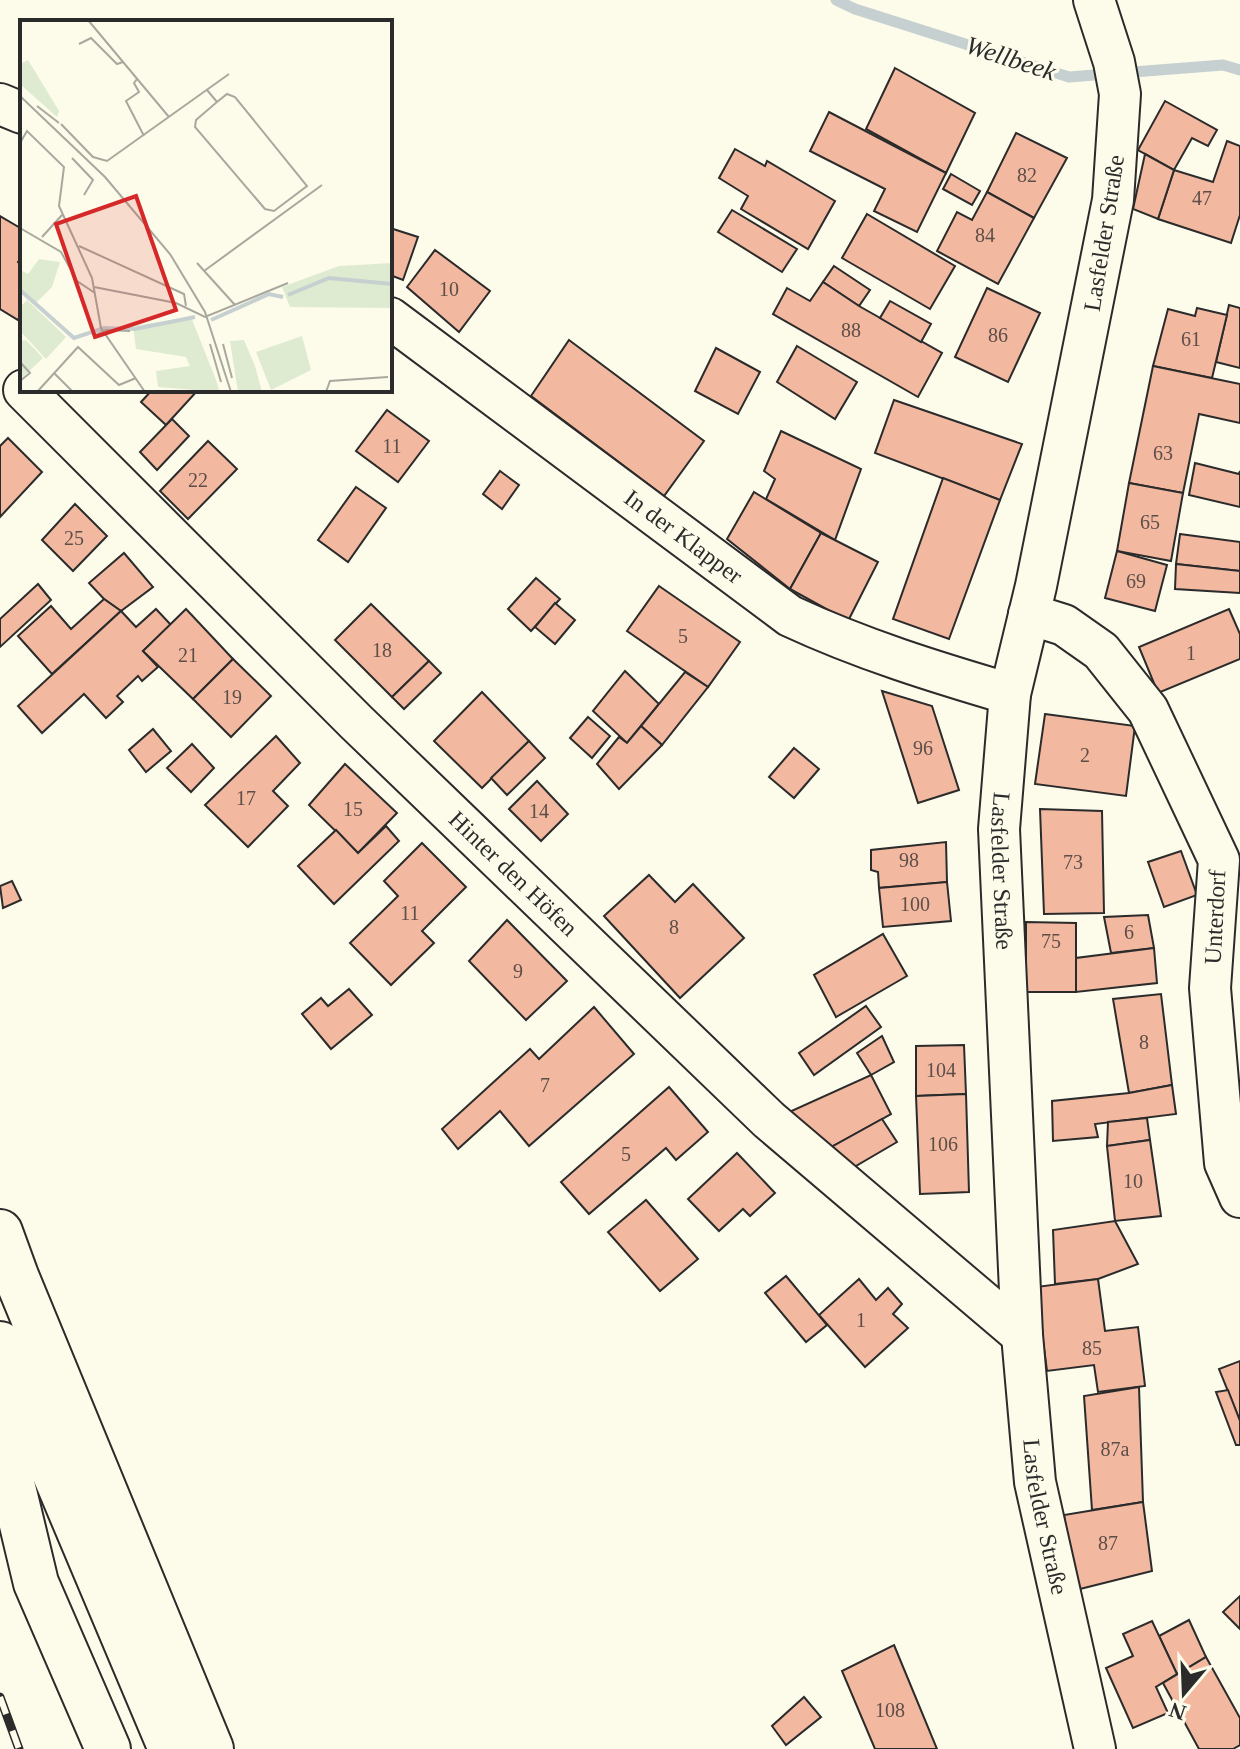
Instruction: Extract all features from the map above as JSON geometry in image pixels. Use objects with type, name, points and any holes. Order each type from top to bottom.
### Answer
[{"type":"highway","points":[[0,1232],[211,1749]]},
{"type":"highway","points":[[0,1344],[171,1749]]},
{"type":"highway","points":[[0,1363],[7,1462],[36,1583],[108,1749]]},
{"type":"street","name":"Lasfelder Straße","points":[[1094,0],[1117,78],[1113,200],[1010,694],[999,829],[1022,1335],[1035,1482],[1095,1749]]},
{"type":"street","points":[[0,104],[20,112]]},
{"type":"street","name":"In der Klapper","points":[[392,319],[790,616],[919,667],[1010,694]]},
{"type":"street","name":"Hinter den Höfen","points":[[0,366],[20,386]]},
{"type":"street","name":"Hinter den Höfen","points":[[26,392],[356,722],[769,1120],[1022,1335]]},
{"type":"street","name":"Unterdorf","points":[[1029,614],[1064,625],[1101,651],[1148,710],[1219,860],[1210,988],[1225,1163],[1240,1197]]},
{"type":"building","points":[[895,68],[975,113],[946,173],[866,129]]},
{"type":"building","points":[[1165,101],[1217,130],[1208,146],[1192,138],[1174,170],[1138,150]]},
{"type":"building","points":[[829,112],[946,173],[917,232],[874,211],[885,189],[810,151]]},
{"type":"building","points":[[1016,133],[1067,158],[1034,218],[987,192]]},
{"type":"building","points":[[1227,141],[1240,146],[1240,215],[1231,243],[1158,219],[1174,170],[1213,182]]},
{"type":"building","points":[[735,149],[765,166],[767,161],[835,201],[808,249],[741,209],[748,196],[719,178]]},
{"type":"building","points":[[1145,154],[1174,170],[1158,219],[1133,209]]},
{"type":"building","points":[[951,174],[980,191],[972,205],[943,189]]},
{"type":"building","points":[[987,192],[1034,218],[998,284],[937,251],[957,212],[972,220]]},
{"type":"building","points":[[732,210],[797,249],[782,272],[718,232]]},
{"type":"building","points":[[867,214],[955,266],[930,309],[842,258]]},
{"type":"building","points":[[0,216],[20,228],[20,316],[18,320],[0,309]]},
{"type":"building","points":[[392,229],[418,237],[403,280],[392,276]]},
{"type":"building","points":[[435,250],[490,291],[459,332],[407,287]]},
{"type":"building","points":[[834,266],[870,290],[859,306],[823,282]]},
{"type":"building","points":[[823,282],[942,353],[918,397],[773,314],[787,288],[810,301]]},
{"type":"building","points":[[987,288],[1040,313],[1008,382],[955,357]]},
{"type":"building","points":[[890,301],[931,324],[921,342],[880,318]]},
{"type":"building","points":[[1229,305],[1240,308],[1240,368],[1216,362]]},
{"type":"building","points":[[1197,308],[1227,315],[1212,378],[1153,366],[1168,309],[1195,316]]},
{"type":"building","points":[[569,340],[704,441],[664,496],[531,396]]},
{"type":"building","points":[[797,346],[857,382],[835,419],[777,382]]},
{"type":"building","points":[[716,348],[760,372],[738,414],[695,391]]},
{"type":"building","points":[[1153,366],[1240,384],[1240,423],[1199,414],[1183,493],[1129,483]]},
{"type":"building","points":[[150,392],[196,392],[166,425],[141,402]]},
{"type":"building","points":[[894,400],[1022,444],[1000,500],[875,453]]},
{"type":"building","points":[[387,410],[429,441],[398,482],[356,451]]},
{"type":"building","points":[[172,419],[189,436],[157,470],[140,452]]},
{"type":"building","points":[[781,431],[861,469],[835,540],[766,499],[775,479],[764,471]]},
{"type":"building","points":[[8,438],[42,472],[0,517],[0,446]]},
{"type":"building","points":[[208,441],[237,469],[188,519],[160,491]]},
{"type":"building","points":[[1195,463],[1239,474],[1240,471],[1240,507],[1189,495]]},
{"type":"building","points":[[500,471],[519,485],[502,509],[483,494]]},
{"type":"building","points":[[943,478],[1000,500],[949,639],[893,619]]},
{"type":"building","points":[[1129,483],[1183,493],[1171,561],[1117,551]]},
{"type":"building","points":[[356,487],[386,508],[348,562],[318,540]]},
{"type":"building","points":[[754,492],[821,533],[790,589],[727,539]]},
{"type":"building","points":[[75,504],[107,536],[73,571],[42,540]]},
{"type":"building","points":[[821,533],[878,562],[848,621],[790,589]]},
{"type":"building","points":[[1180,534],[1240,542],[1240,571],[1176,564]]},
{"type":"building","points":[[1117,551],[1167,565],[1155,611],[1105,598]]},
{"type":"building","points":[[124,553],[153,587],[121,611],[89,583]]},
{"type":"building","points":[[1176,564],[1240,571],[1240,593],[1175,589]]},
{"type":"building","points":[[536,578],[560,599],[531,631],[508,609]]},
{"type":"building","points":[[38,584],[51,600],[0,647],[0,619]]},
{"type":"building","points":[[659,586],[740,642],[708,687],[627,631]]},
{"type":"building","points":[[104,599],[121,611],[52,674],[18,636],[51,606],[71,629]]},
{"type":"building","points":[[555,603],[575,620],[555,644],[535,627]]},
{"type":"building","points":[[371,604],[429,661],[392,697],[335,640]]},
{"type":"building","points":[[156,609],[171,625],[143,651],[158,667],[142,681],[138,676],[117,696],[123,702],[106,718],[84,694],[42,733],[18,706],[121,611],[136,627]]},
{"type":"building","points":[[186,609],[233,659],[193,699],[143,651]]},
{"type":"building","points":[[1229,609],[1240,634],[1240,659],[1158,693],[1139,647]]},
{"type":"building","points":[[233,659],[271,696],[231,737],[193,699]]},
{"type":"building","points":[[429,661],[441,673],[404,709],[392,697]]},
{"type":"building","points":[[625,671],[659,704],[627,743],[593,711]]},
{"type":"building","points":[[685,672],[708,687],[662,745],[641,726]]},
{"type":"building","points":[[882,691],[932,706],[959,790],[918,803]]},
{"type":"building","points":[[482,692],[529,741],[482,788],[434,741]]},
{"type":"building","points":[[1045,714],[1135,726],[1126,796],[1035,784]]},
{"type":"building","points":[[588,717],[610,736],[592,758],[570,738]]},
{"type":"building","points":[[641,726],[662,745],[619,789],[597,764],[619,737],[627,743]]},
{"type":"building","points":[[153,729],[171,751],[146,772],[129,750]]},
{"type":"building","points":[[276,736],[300,763],[273,791],[288,806],[248,847],[205,805]]},
{"type":"building","points":[[529,741],[545,758],[507,795],[491,778]]},
{"type":"building","points":[[192,744],[214,768],[191,792],[167,768]]},
{"type":"building","points":[[794,748],[819,769],[794,798],[769,777]]},
{"type":"building","points":[[345,764],[397,813],[358,853],[309,805]]},
{"type":"building","points":[[537,781],[568,814],[541,841],[509,809]]},
{"type":"building","points":[[1040,809],[1102,811],[1104,913],[1044,914]]},
{"type":"building","points":[[386,826],[399,841],[334,904],[298,866],[336,830],[358,853]]},
{"type":"building","points":[[946,842],[947,882],[879,888],[878,872],[871,870],[871,850]]},
{"type":"building","points":[[422,843],[466,887],[422,931],[434,943],[391,985],[350,943],[398,896],[384,881]]},
{"type":"building","points":[[1181,851],[1197,895],[1164,907],[1148,862]]},
{"type":"building","points":[[649,875],[675,902],[693,884],[744,938],[680,998],[604,916]]},
{"type":"building","points":[[12,881],[21,900],[3,908],[0,886]]},
{"type":"building","points":[[947,882],[951,921],[883,927],[879,888]]},
{"type":"building","points":[[1148,915],[1154,948],[1111,953],[1104,917]]},
{"type":"building","points":[[507,920],[567,981],[526,1020],[469,961]]},
{"type":"building","points":[[1026,922],[1076,923],[1076,992],[1026,992]]},
{"type":"building","points":[[883,934],[907,976],[836,1017],[814,975]]},
{"type":"building","points":[[1154,948],[1157,983],[1076,992],[1076,958]]},
{"type":"building","points":[[349,989],[372,1015],[331,1049],[302,1014],[321,998],[328,1006]]},
{"type":"building","points":[[1161,994],[1172,1085],[1129,1093],[1113,999]]},
{"type":"building","points":[[866,1006],[881,1027],[814,1075],[799,1053]]},
{"type":"building","points":[[594,1007],[634,1054],[529,1146],[500,1111],[458,1149],[442,1129],[530,1049],[539,1059]]},
{"type":"building","points":[[882,1036],[894,1062],[871,1075],[857,1053]]},
{"type":"building","points":[[964,1045],[966,1094],[916,1096],[916,1046]]},
{"type":"building","points":[[871,1075],[891,1114],[826,1150],[787,1113]]},
{"type":"building","points":[[1172,1085],[1176,1114],[1095,1124],[1098,1137],[1053,1141],[1052,1101]]},
{"type":"building","points":[[669,1087],[708,1132],[676,1160],[666,1148],[589,1214],[561,1182]]},
{"type":"building","points":[[966,1094],[969,1192],[920,1194],[916,1096]]},
{"type":"building","points":[[1147,1118],[1150,1140],[1107,1146],[1108,1122]]},
{"type":"building","points":[[882,1119],[897,1142],[849,1170],[826,1150]]},
{"type":"building","points":[[1150,1140],[1161,1216],[1115,1221],[1107,1146]]},
{"type":"building","points":[[737,1153],[775,1193],[750,1216],[743,1209],[719,1231],[688,1199]]},
{"type":"building","points":[[646,1200],[698,1259],[660,1291],[608,1232]]},
{"type":"building","points":[[1115,1221],[1138,1264],[1098,1279],[1055,1284],[1053,1230]]},
{"type":"building","points":[[786,1276],[827,1325],[806,1342],[765,1293]]},
{"type":"building","points":[[859,1279],[876,1300],[888,1288],[902,1304],[893,1314],[908,1328],[865,1367],[819,1315]]},
{"type":"building","points":[[1098,1279],[1105,1331],[1138,1327],[1145,1386],[1098,1392],[1094,1365],[1047,1371],[1036,1287]]},
{"type":"building","points":[[1240,1361],[1240,1421],[1219,1369]]},
{"type":"building","points":[[1139,1387],[1143,1502],[1092,1510],[1084,1396]]},
{"type":"building","points":[[1228,1390],[1240,1421],[1240,1445],[1236,1445],[1216,1392]]},
{"type":"building","points":[[1143,1502],[1152,1571],[1076,1590],[1064,1515]]},
{"type":"building","points":[[1240,1596],[1240,1629],[1223,1612]]},
{"type":"building","points":[[1189,1620],[1206,1657],[1177,1674],[1159,1636]]},
{"type":"building","points":[[1152,1621],[1177,1674],[1156,1687],[1168,1713],[1133,1728],[1106,1668],[1133,1656],[1123,1634]]},
{"type":"building","points":[[894,1645],[937,1749],[875,1749],[842,1671]]},
{"type":"building","points":[[1206,1657],[1240,1718],[1240,1745],[1233,1749],[1199,1749],[1163,1683]]},
{"type":"building","points":[[804,1697],[821,1717],[786,1745],[772,1726]]},
{"type":"waterway","name":"Wellbeek","points":[[836,0],[855,9],[1069,77],[1223,65],[1240,70]]},
{"type":"railway","points":[[0,1697],[19,1749]]}]
